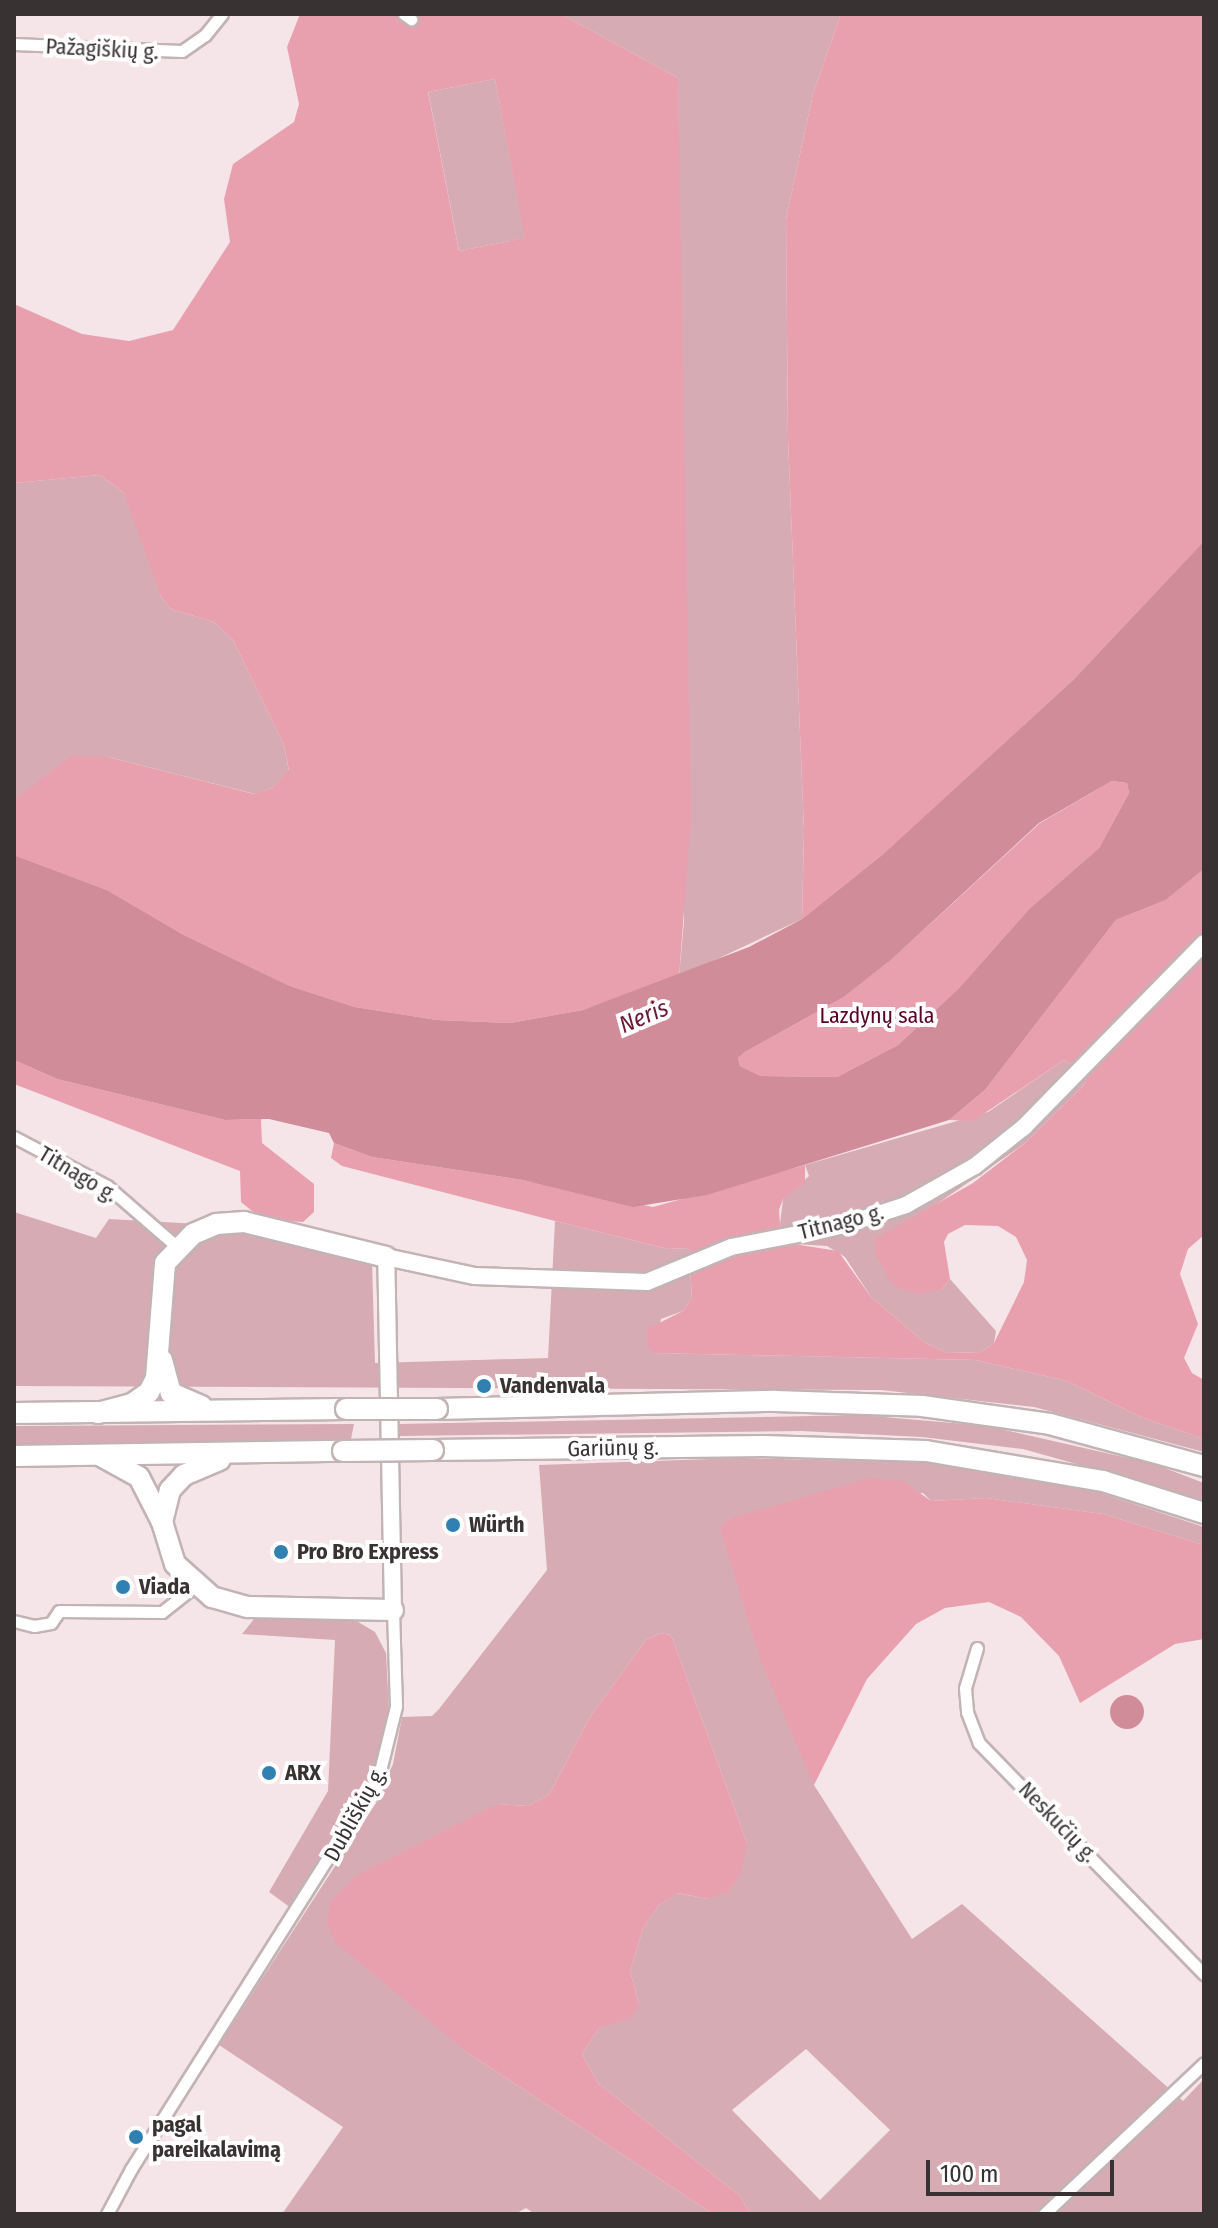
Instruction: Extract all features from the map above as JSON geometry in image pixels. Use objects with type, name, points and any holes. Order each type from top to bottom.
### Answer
[{"type":"highway","points":[[98,1413],[146,1396],[156,1378],[160,1283],[176,1246],[216,1224],[244,1222],[386,1257]]},
{"type":"highway","points":[[159,1341],[171,1393],[182,1401],[221,1410]]},
{"type":"highway","name":"Gariūnų g.","points":[[14,1413],[437,1409],[775,1401],[922,1406],[1050,1424],[1204,1466]]},
{"type":"highway","name":"Gariūnų g.","points":[[14,1456],[777,1446],[926,1451],[1103,1481],[1204,1513]]},
{"type":"highway","points":[[162,1522],[170,1490],[184,1475],[238,1454]]},
{"type":"highway","points":[[101,1456],[139,1477],[162,1522],[175,1564],[195,1586],[235,1605],[393,1610]]},
{"type":"street","name":"Pažagiškių g.","points":[[14,44],[182,51],[205,35],[222,14]]},
{"type":"street","name":"Titnago g.","points":[[386,1257],[475,1276],[647,1282],[731,1247],[844,1225],[906,1205],[953,1180],[1015,1134],[1204,943]]},
{"type":"street","name":"Titnago g.","points":[[14,1137],[107,1186],[176,1246]]},
{"type":"street","name":"Dubliškių g.","points":[[107,2214],[139,2156],[375,1787],[393,1730],[386,1257]]},
{"type":"street","points":[[14,1621],[34,1626],[51,1623],[59,1611],[162,1612],[195,1586]]},
{"type":"street","name":"Neskučių g.","points":[[977,1648],[965,1688],[967,1712],[979,1743],[1204,1974]]},
{"type":"street","points":[[1044,2214],[1204,2063]]},
{"type":"shaded area","points":[[561,14],[841,14],[813,94],[786,219],[788,438],[804,831],[802,919],[679,977],[684,921],[678,78]]},
{"type":"shaded area","points":[[495,79],[526,238],[459,251],[428,92]]},
{"type":"shaded area","points":[[100,475],[124,493],[135,513],[161,597],[171,609],[214,622],[233,640],[284,745],[289,771],[272,788],[255,794],[108,757],[14,800],[14,483]]},
{"type":"shaded area","points":[[1064,1060],[1089,1075],[1085,1084],[1024,1144],[928,1210],[941,1290],[950,1279],[996,1331],[994,1343],[982,1352],[947,1353],[924,1342],[871,1297],[845,1257],[827,1246],[794,1244],[780,1224],[783,1199],[809,1176],[805,1165],[988,1112]]},
{"type":"shaded area","points":[[14,1212],[96,1238],[109,1219],[235,1226],[372,1262],[375,1363],[548,1358],[555,1221],[668,1249],[689,1248],[692,1298],[683,1311],[661,1319],[654,1353],[975,1360],[1067,1381],[1141,1417],[1204,1439],[1204,1452],[1034,1407],[881,1390],[14,1386]]},
{"type":"shaded area","points":[[861,1415],[987,1426],[1154,1464],[1204,1483],[1204,1500],[1023,1449],[922,1437],[801,1431],[399,1436],[399,1424]]},
{"type":"shaded area","points":[[354,1424],[351,1439],[14,1446],[14,1426]]},
{"type":"shaded area","points":[[740,1458],[942,1463],[1076,1485],[1204,1527],[1204,1545],[1103,1514],[986,1498],[931,1501],[923,1493],[729,1519],[814,1785],[912,1939],[962,1904],[1183,2101],[1204,2079],[1204,2214],[1049,2214],[1042,2207],[1035,2214],[750,2214],[740,2196],[598,2083],[582,2054],[599,2028],[639,2005],[630,1971],[643,1928],[659,1905],[677,1893],[708,1899],[747,1843],[671,1635],[660,1633],[646,1640],[590,1717],[549,1795],[528,1806],[498,1804],[468,2053],[713,2214],[535,2214],[526,2208],[515,2214],[282,2214],[343,2127],[219,2045],[376,1803],[393,1764],[402,1717],[432,1716],[439,1709],[547,1570],[539,1465]],"holes":[[[806,2049],[890,2130],[820,2200],[732,2110]]]},
{"type":"shaded area","points":[[254,1619],[355,1620],[375,1632],[386,1653],[389,1709],[380,1760],[291,1908],[269,1892],[328,1791],[335,1640],[242,1634]]},
{"type":"green space","points":[[300,14],[561,14],[678,78],[691,818],[679,977],[583,1010],[510,1023],[437,1020],[355,1007],[290,986],[184,935],[107,890],[14,855],[14,800],[71,756],[108,757],[254,794],[272,788],[289,770],[284,745],[233,640],[214,622],[171,609],[161,597],[124,493],[100,475],[14,483],[14,304],[82,334],[129,341],[173,330],[230,242],[224,199],[233,164],[294,122],[299,104],[287,47]],"holes":[[[495,79],[525,238],[459,251],[428,92]]]},
{"type":"green space","points":[[841,14],[1204,14],[1204,541],[1074,679],[882,855],[802,919],[804,831],[788,438],[786,219],[813,94]]},
{"type":"green space","name":"Lazdynų sala","points":[[1112,781],[1127,783],[1129,793],[1099,848],[1029,909],[959,988],[898,1045],[837,1077],[761,1076],[740,1066],[738,1058],[745,1052],[844,997],[891,960],[1040,823]]},
{"type":"green space","points":[[1204,869],[1204,1235],[1188,1249],[1180,1274],[1198,1324],[1184,1358],[1192,1373],[1204,1380],[1204,1439],[1141,1417],[1067,1381],[975,1360],[654,1353],[648,1347],[647,1329],[683,1311],[692,1298],[689,1248],[668,1249],[555,1221],[342,1166],[331,1158],[334,1143],[372,1157],[523,1180],[653,1207],[805,1165],[805,1183],[783,1199],[779,1210],[780,1224],[794,1244],[838,1251],[871,1297],[924,1342],[947,1353],[982,1352],[994,1343],[1024,1282],[1027,1260],[1016,1237],[998,1226],[965,1225],[948,1234],[944,1242],[950,1279],[941,1290],[919,1294],[894,1287],[876,1256],[875,1239],[973,1183],[1024,1144],[1085,1084],[1088,1075],[1064,1060],[973,1121],[949,1120],[985,1090],[1116,920],[1166,900]]},
{"type":"green space","points":[[14,1060],[57,1079],[225,1120],[261,1119],[262,1143],[314,1184],[314,1212],[303,1222],[273,1220],[252,1211],[241,1202],[240,1171],[14,1084]]},
{"type":"green space","points":[[870,1478],[903,1481],[931,1501],[986,1498],[1103,1514],[1204,1545],[1204,1639],[1175,1644],[1080,1703],[1059,1656],[1021,1617],[989,1602],[945,1608],[916,1624],[867,1679],[814,1785],[760,1659],[720,1528],[729,1519]]},
{"type":"green space","points":[[660,1633],[671,1635],[747,1843],[740,1875],[728,1892],[708,1899],[678,1893],[659,1905],[643,1928],[630,1971],[639,2005],[631,2018],[599,2028],[582,2054],[598,2083],[740,2196],[750,2214],[713,2214],[468,2053],[335,1942],[327,1923],[331,1901],[355,1876],[498,1804],[528,1806],[549,1795],[590,1717],[646,1640]]},
{"type":"water","name":"Neris","points":[[1204,541],[1204,869],[1166,900],[1116,920],[985,1090],[949,1120],[707,1195],[633,1207],[523,1180],[372,1157],[334,1143],[329,1133],[269,1119],[225,1120],[57,1079],[14,1060],[14,855],[107,890],[184,935],[290,986],[355,1007],[437,1020],[510,1023],[583,1010],[749,947],[802,919],[882,855],[1074,679]],"holes":[[[1112,781],[1127,783],[1129,793],[1099,848],[1029,909],[959,988],[898,1045],[837,1077],[761,1076],[740,1066],[738,1058],[745,1052],[844,997],[891,960],[1039,823]]]},
{"type":"water","points":[[1127,1695],[1139,1700],[1144,1712],[1139,1724],[1127,1729],[1115,1724],[1110,1712],[1115,1700]]},
{"type":"place","name":"Vandenvala","points":[[484,1386]]},
{"type":"place","name":"Würth","points":[[453,1525]]},
{"type":"place","name":"Pro Bro Express","points":[[281,1552]]},
{"type":"place","name":"Viada","points":[[123,1587]]},
{"type":"place","name":"ARX","points":[[269,1773]]},
{"type":"place","name":"pagal pareikalavimą","points":[[136,2137]]}]
